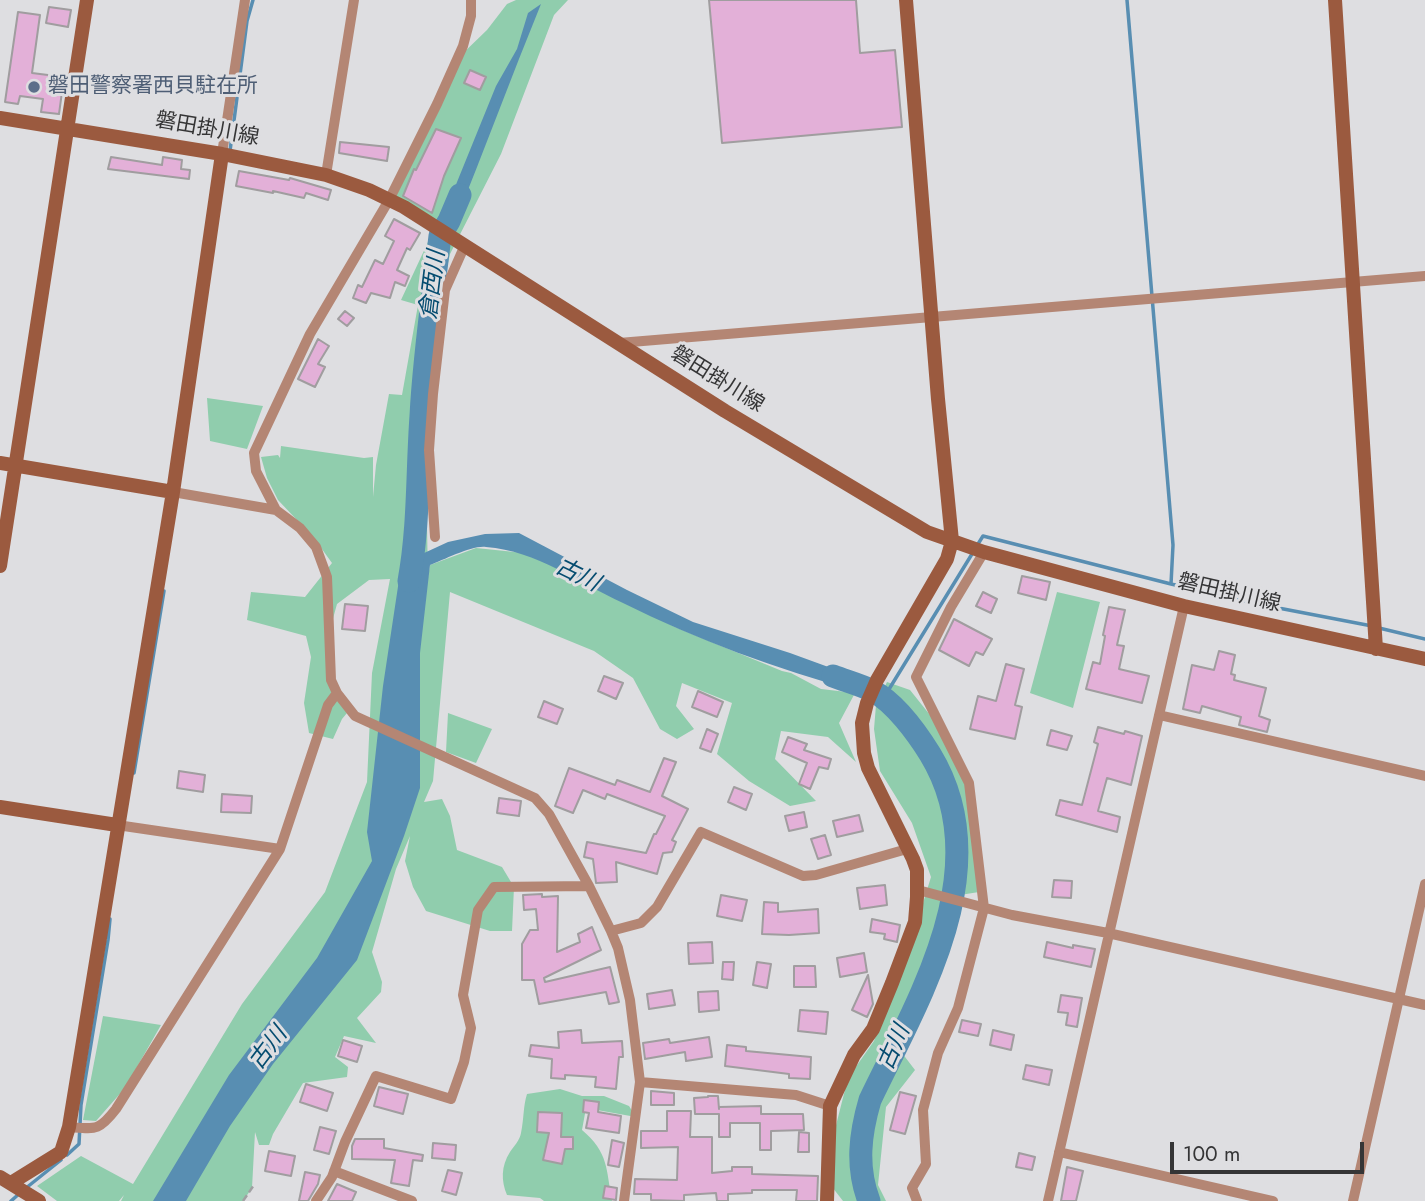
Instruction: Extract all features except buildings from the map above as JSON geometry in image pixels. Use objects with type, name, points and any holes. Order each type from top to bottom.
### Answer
[{"type":"street","points":[[0,566],[87,0]]},
{"type":"street","points":[[36,1199],[9,1183],[61,1152],[69,1127],[173,492],[245,0]]},
{"type":"street","points":[[326,175],[354,0]]},
{"type":"street","points":[[471,0],[471,16],[463,46],[390,200],[310,334],[254,453],[256,471],[276,510],[300,528],[316,547],[327,577],[331,680],[337,693],[355,716],[535,798],[549,814],[589,886],[618,948],[630,1000],[640,1082],[624,1201]]},
{"type":"street","points":[[827,1201],[830,1106],[854,1055],[873,1029],[915,922],[921,890],[917,870],[866,761],[862,723],[877,680],[947,559],[952,541],[906,0]]},
{"type":"street","points":[[1335,0],[1376,649]]},
{"type":"street","name":"磐田掛川線","points":[[0,118],[222,154],[326,175],[390,200],[836,479],[927,532],[984,552],[1184,606],[1425,659]]},
{"type":"street","points":[[435,537],[429,450],[433,394],[445,290],[465,245]]},
{"type":"street","points":[[619,343],[1425,276]]},
{"type":"street","points":[[0,463],[276,510]]},
{"type":"street","points":[[917,1201],[912,1188],[926,1164],[923,1111],[938,1053],[958,1008],[985,908],[969,783],[916,677],[951,607],[984,552]]},
{"type":"street","points":[[1048,1201],[1184,606]]},
{"type":"street","points":[[69,1127],[95,1129],[103,1126],[116,1110],[280,849],[328,705],[337,693]]},
{"type":"street","points":[[1159,715],[1425,776]]},
{"type":"street","points":[[0,807],[280,849]]},
{"type":"street","points":[[611,931],[641,923],[657,907],[701,832],[803,876],[816,875],[907,849]]},
{"type":"street","points":[[1353,1201],[1425,884]]},
{"type":"street","points":[[316,1201],[334,1171],[376,1076],[451,1099],[464,1062],[471,1028],[463,995],[478,911],[494,887],[589,886]]},
{"type":"street","points":[[921,890],[985,908],[1425,1005]]},
{"type":"street","points":[[640,1082],[796,1095],[830,1106]]},
{"type":"street","points":[[1059,1152],[1273,1201]]},
{"type":"street","points":[[334,1171],[412,1201]]},
{"type":"path","points":[[243,1201],[254,1185]]},
{"type":"green space","points":[[516,0],[568,0],[554,15],[501,154],[450,254],[439,305],[425,425],[428,577],[430,565],[476,548],[534,554],[675,627],[791,673],[821,689],[855,693],[839,723],[856,762],[828,737],[781,731],[775,759],[816,801],[790,806],[749,781],[717,754],[732,703],[682,683],[676,706],[694,729],[677,739],[660,729],[633,678],[594,651],[450,592],[433,781],[424,802],[442,799],[450,816],[457,850],[502,867],[514,887],[512,931],[490,931],[426,911],[413,887],[405,861],[410,836],[396,869],[372,952],[382,982],[381,992],[357,1018],[376,1043],[344,1036],[335,1057],[348,1067],[347,1077],[303,1083],[269,1145],[259,1145],[255,1132],[252,1188],[243,1201],[121,1201],[124,1195],[119,1201],[57,1201],[37,1186],[81,1156],[133,1184],[242,1004],[325,892],[367,782],[372,673],[390,579],[369,580],[337,604],[329,633],[334,686],[347,713],[333,739],[309,733],[304,703],[311,657],[306,636],[247,620],[251,592],[305,597],[332,563],[314,538],[278,500],[267,478],[261,457],[278,455],[280,458],[281,446],[373,457],[373,497],[389,394],[402,395],[418,305],[401,300],[435,227],[389,200],[457,59],[487,30],[507,4]]},
{"type":"green space","points":[[207,398],[263,406],[247,449],[210,441]]},
{"type":"green space","points":[[1057,592],[1100,602],[1073,708],[1030,693]]},
{"type":"green space","points":[[887,682],[910,690],[946,735],[965,779],[979,892],[960,895],[955,915],[902,1053],[915,1070],[886,1107],[878,1185],[886,1201],[843,1201],[829,1183],[831,1145],[848,1078],[874,1041],[931,877],[912,823],[880,771],[874,729],[876,705]]},
{"type":"green space","points":[[448,713],[492,729],[476,763],[446,752]]},
{"type":"green space","points":[[103,1016],[161,1025],[125,1088],[96,1121],[83,1120]]},
{"type":"green space","points":[[560,1089],[582,1096],[604,1096],[629,1106],[636,1117],[586,1108],[582,1130],[602,1154],[612,1201],[544,1201],[540,1198],[507,1195],[503,1179],[504,1168],[507,1157],[520,1136],[527,1094]]},
{"type":"water","points":[[541,4],[454,225],[442,219],[496,86],[517,49],[528,13]]},
{"type":"water","points":[[519,533],[693,622],[864,680],[857,691],[738,653],[651,617],[523,554],[480,547],[430,565],[420,653],[420,788],[357,960],[273,1064],[230,1126],[186,1201],[153,1201],[229,1075],[317,958],[372,861],[367,832],[383,686],[399,580],[409,551],[422,554],[448,542],[485,534]]},
{"type":"waterway","points":[[230,151],[247,21],[253,0]]},
{"type":"waterway","points":[[1127,0],[1173,545],[1171,584]]},
{"type":"waterway","name":"倉西川","points":[[409,581],[416,520],[424,371],[440,236],[460,195]]},
{"type":"waterway","points":[[978,544],[983,536],[1171,584],[1372,626]]},
{"type":"waterway","points":[[883,699],[972,554]]},
{"type":"waterway","points":[[134,773],[164,591]]},
{"type":"waterway","points":[[1379,628],[1425,639]]},
{"type":"waterway","name":"古川","points":[[833,676],[881,696],[912,728],[930,754],[949,797],[957,841],[955,886],[945,930],[929,975],[870,1100],[861,1150],[862,1176],[869,1201]]},
{"type":"waterway","points":[[67,1155],[79,1144],[81,1105],[110,919]]},
{"type":"waterway","points":[[26,1188],[61,1160]]},
{"type":"waterway","points":[[11,1201],[20,1193]]},
{"type":"place","name":"磐田警察署西貝駐在所","points":[[34,87]]}]
